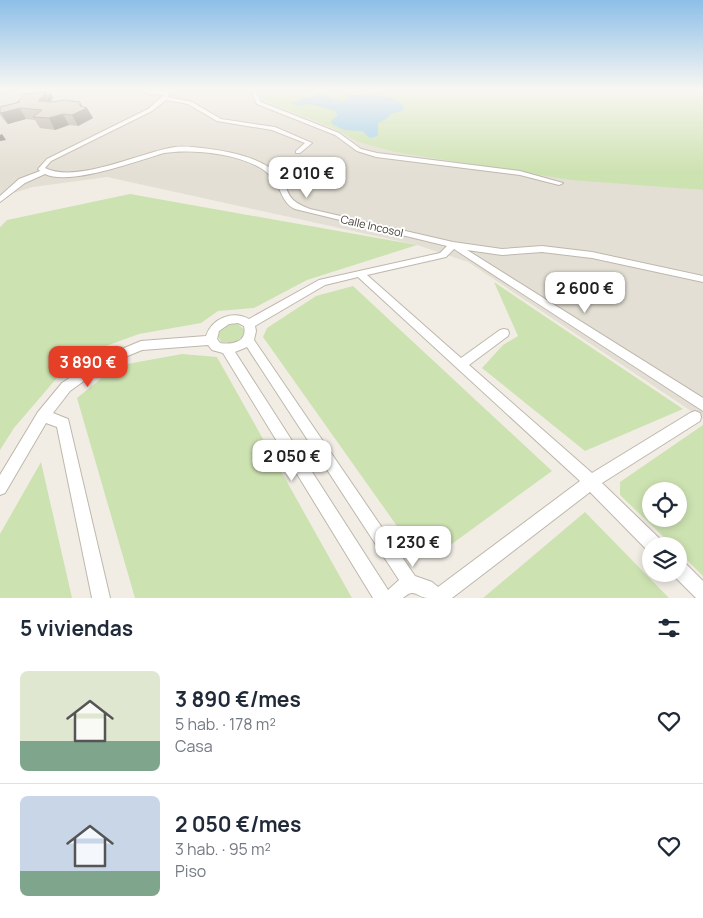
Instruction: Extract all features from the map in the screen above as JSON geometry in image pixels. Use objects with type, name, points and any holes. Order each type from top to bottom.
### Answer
[{"type":"street","points":[[0,200],[22,181],[44,172],[41,169],[42,166],[49,160],[137,117]]},
{"type":"street","points":[[215,117],[220,120],[273,128],[309,143],[298,152]]},
{"type":"street","points":[[294,117],[337,134],[359,150],[367,153],[520,173],[559,183]]},
{"type":"street","name":"Calle Incosol","points":[[44,172],[51,176],[83,173],[159,152],[195,149],[240,158],[261,166],[275,176],[292,205],[307,211],[453,245],[502,252],[542,249],[592,255],[703,279]]},
{"type":"street","points":[[249,324],[322,282],[443,255],[453,245],[699,411],[591,482],[438,598],[425,586],[410,584],[396,591],[392,598]]},
{"type":"street","points":[[360,274],[591,482],[647,537]]},
{"type":"street","points":[[234,319],[245,321],[249,324],[251,332],[248,340],[238,347],[227,350],[216,347],[211,340],[213,330],[222,322],[234,319]]},
{"type":"street","points":[[461,365],[504,333]]},
{"type":"street","points":[[0,488],[42,416],[66,387],[102,362],[141,346],[211,340]]},
{"type":"street","points":[[248,340],[410,584]]},
{"type":"street","points":[[227,350],[383,598]]},
{"type":"street","points":[[42,416],[63,423],[101,598]]},
{"type":"street","points":[[687,577],[703,593]]},
{"type":"shaded area","points":[[0,117],[305,117],[335,129],[358,142],[394,152],[703,190],[703,419],[468,262],[417,245],[107,177],[33,187],[0,197]]},
{"type":"green space","points":[[305,117],[703,117],[703,190],[571,180],[394,152],[358,142],[335,129]]},
{"type":"green space","points":[[130,194],[417,245],[307,280],[254,308],[218,311],[201,323],[139,334],[106,346],[62,372],[14,428],[0,450],[0,227],[7,220]]},
{"type":"green space","points":[[494,282],[683,409],[585,451],[482,368],[503,345],[518,336]]},
{"type":"green space","points":[[353,286],[552,471],[434,557],[409,543],[263,337],[267,328],[316,296]]},
{"type":"green space","points":[[237,324],[244,329],[243,336],[234,343],[221,342],[218,336],[221,330],[228,325]]},
{"type":"green space","points":[[182,354],[217,357],[352,598],[135,598],[77,398],[103,377],[127,364]]},
{"type":"green space","points":[[703,425],[703,576],[687,560],[687,537],[664,537],[653,527],[687,527],[687,482],[642,482],[642,516],[620,495],[620,482]]},
{"type":"green space","points":[[41,462],[72,598],[0,598],[0,534]]},
{"type":"green space","points":[[585,512],[642,570],[642,582],[653,582],[669,598],[483,598]]},
{"type":"water","points":[[336,117],[389,117],[378,123],[378,136],[370,138],[362,131],[344,130],[332,124],[331,121]]}]
